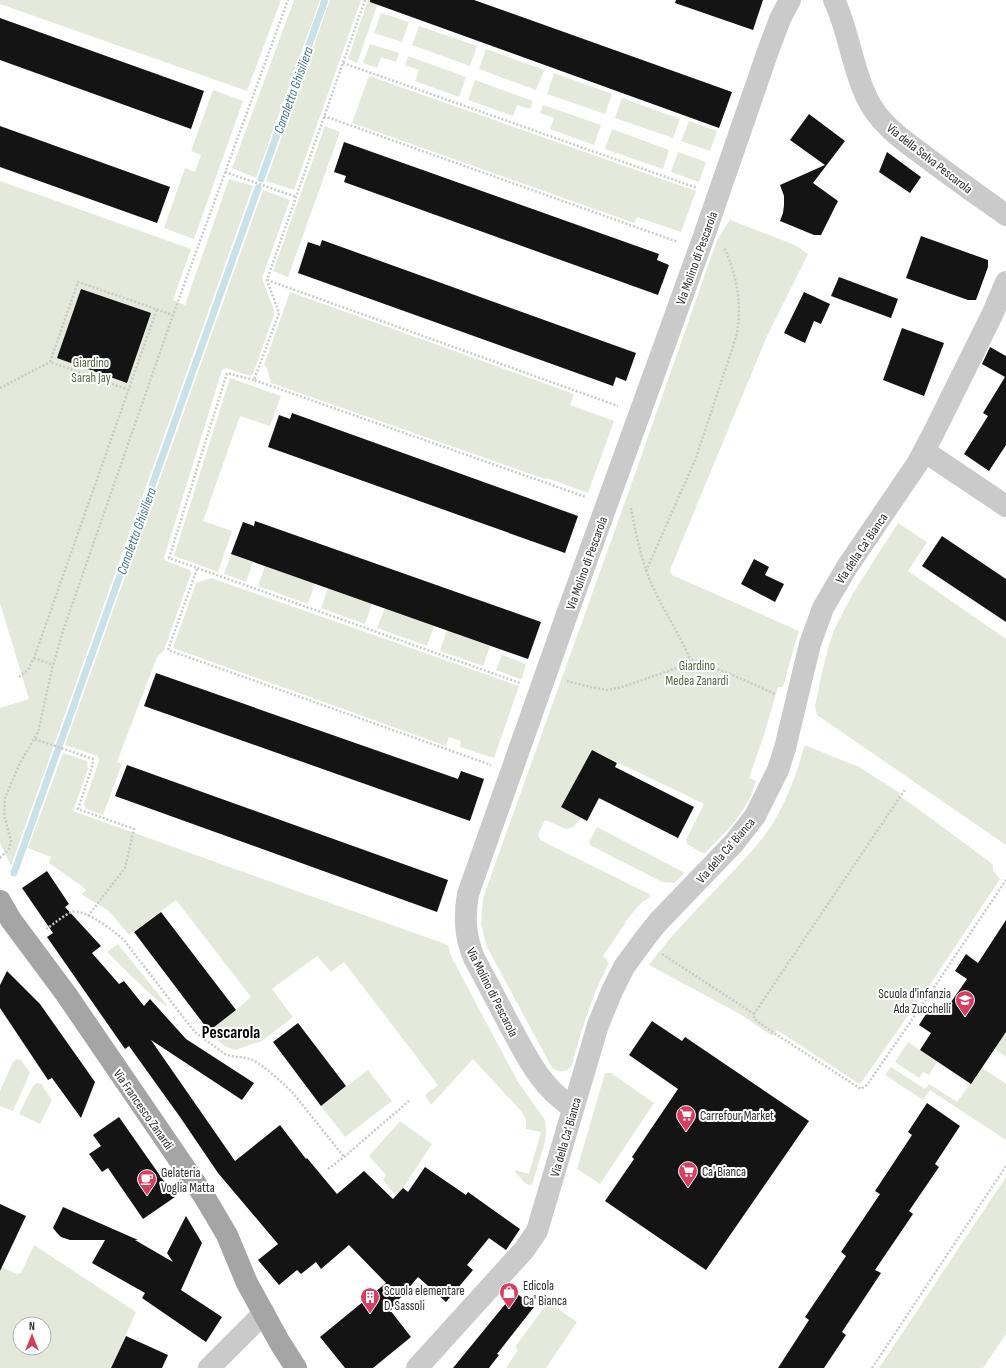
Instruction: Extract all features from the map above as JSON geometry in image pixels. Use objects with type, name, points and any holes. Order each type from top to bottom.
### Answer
[{"type":"main road","name":"Via Francesco Zanardi","points":[[0,901],[11,920],[66,994],[204,1196],[227,1235],[242,1274],[280,1343],[296,1368]]},
{"type":"street","name":"Via Molino di Pescarola","points":[[573,1108],[551,1091],[535,1070],[474,958],[469,947],[465,926],[468,894],[566,617],[704,236],[780,19],[790,0]]},
{"type":"street","name":"Via della Selva Pescarola","points":[[834,0],[841,16],[864,91],[871,106],[879,116],[908,144],[1006,215]]},
{"type":"street","name":"Via della Ca' Bianca","points":[[417,1368],[524,1250],[533,1237],[539,1224],[604,1009],[612,991],[624,967],[654,927],[734,843],[760,808],[778,770],[785,748],[810,644],[824,608],[847,567],[905,483],[924,451],[992,315],[1006,282]]},
{"type":"street","points":[[924,451],[1006,506]]},
{"type":"street","points":[[209,1368],[264,1313]]},
{"type":"path","points":[[0,858],[9,849],[11,842],[4,815],[6,798],[20,763],[35,739],[40,726],[53,665],[63,631],[173,315],[288,0]]},
{"type":"path","points":[[254,380],[279,313],[266,280],[365,0]]},
{"type":"path","points":[[343,63],[701,189]]},
{"type":"path","points":[[324,116],[682,243]]},
{"type":"path","points":[[225,172],[296,196]]},
{"type":"path","points":[[646,571],[696,458],[737,334],[740,313],[739,295],[728,255],[720,242]]},
{"type":"path","points":[[266,280],[623,407]]},
{"type":"path","points":[[0,388],[50,362],[78,282],[173,315]]},
{"type":"path","points":[[19,677],[28,670],[34,658],[157,309]]},
{"type":"path","points":[[50,362],[129,390]]},
{"type":"path","points":[[524,684],[169,558],[227,372],[254,380],[591,499]]},
{"type":"path","points":[[630,506],[638,547],[646,571],[652,586],[685,646],[690,659],[780,695]]},
{"type":"path","points":[[197,569],[168,650],[495,767]]},
{"type":"path","points":[[34,658],[53,665]]},
{"type":"path","points":[[572,682],[608,690],[622,687],[680,667],[690,659]]},
{"type":"path","points":[[35,739],[93,759],[94,764],[78,808],[134,829],[125,868],[88,916]]},
{"type":"path","points":[[906,788],[754,1014],[754,1019],[858,1088],[864,1088],[933,990],[1006,880]]},
{"type":"path","points":[[42,932],[73,912],[81,912],[114,931],[123,939],[196,1033],[225,1054],[254,1060],[286,1086],[344,1157]]},
{"type":"path","points":[[659,952],[754,1014]]},
{"type":"path","points":[[328,1169],[410,1100]]},
{"type":"path","points":[[872,1368],[1006,1166]]},
{"type":"green space","points":[[0,0],[281,0],[247,91],[0,4]]},
{"type":"green space","points":[[294,0],[320,0],[256,178],[232,168]]},
{"type":"green space","points":[[330,0],[361,0],[294,190],[266,181]]},
{"type":"green space","points":[[368,0],[379,0],[357,63],[348,59]]},
{"type":"green space","points":[[381,13],[409,22],[402,42],[374,33]]},
{"type":"green space","points":[[419,26],[477,46],[470,66],[412,45]]},
{"type":"green space","points":[[370,44],[399,53],[396,62],[381,57],[377,68],[363,63]]},
{"type":"green space","points":[[486,49],[544,70],[536,90],[479,69]]},
{"type":"green space","points":[[408,56],[466,77],[459,97],[415,81],[419,70],[405,65]]},
{"type":"green space","points":[[554,73],[612,94],[605,114],[547,94]]},
{"type":"green space","points":[[369,76],[696,191],[681,232],[637,217],[634,223],[352,123]]},
{"type":"green space","points":[[475,80],[533,101],[530,109],[517,105],[513,116],[468,100]]},
{"type":"green space","points":[[213,90],[243,101],[194,239],[164,228],[185,168],[195,172],[201,155],[191,151]]},
{"type":"green space","points":[[622,98],[680,119],[673,138],[615,118]]},
{"type":"green space","points":[[543,105],[601,125],[594,145],[550,129],[554,118],[540,113]]},
{"type":"green space","points":[[689,121],[717,131],[710,151],[681,141]]},
{"type":"green space","points":[[325,126],[340,132],[288,277],[273,271]]},
{"type":"green space","points":[[612,129],[669,150],[663,169],[605,149]]},
{"type":"green space","points":[[678,152],[706,162],[699,182],[671,172]]},
{"type":"green space","name":"Giardino Sarah Jay","points":[[229,179],[253,186],[11,866],[0,843],[0,708],[29,699],[0,603],[0,181],[191,249],[173,300],[185,305]]},
{"type":"green space","points":[[263,190],[290,200],[262,278],[274,310],[274,315],[253,374],[250,376],[226,368],[222,370],[164,558],[166,561],[190,570],[191,574],[164,650],[157,657],[117,762],[122,764],[103,815],[86,809],[84,804],[99,761],[98,756],[65,745]]},
{"type":"green space","name":"Giardino Medea Zanardi","points":[[730,220],[795,245],[808,254],[767,336],[670,570],[672,575],[799,631],[783,687],[778,687],[764,735],[749,778],[756,781],[751,796],[742,812],[725,833],[705,853],[702,853],[687,844],[686,840],[704,804],[592,750],[561,807],[581,818],[573,827],[566,829],[545,820],[538,834],[540,840],[649,894],[650,897],[642,902],[625,922],[603,956],[609,963],[592,1000],[572,1064],[565,1071],[560,1071],[551,1066],[487,947],[481,924],[483,898],[717,240]]},
{"type":"green space","points":[[290,292],[574,394],[570,405],[614,421],[588,493],[271,383],[267,368],[264,365]]},
{"type":"green space","points":[[230,378],[281,396],[270,426],[240,416],[203,521],[232,531],[218,572],[174,556]]},
{"type":"green space","points":[[898,523],[927,542],[908,571],[1006,639],[1006,845],[817,715],[815,706],[822,672],[835,628],[852,595]]},
{"type":"green space","points":[[231,554],[253,562],[246,582],[224,574]]},
{"type":"green space","points":[[265,566],[315,583],[308,604],[258,586]]},
{"type":"green space","points":[[211,578],[519,686],[494,758],[460,747],[461,741],[449,737],[446,746],[173,648],[196,583]]},
{"type":"green space","points":[[328,588],[372,604],[365,624],[321,608]]},
{"type":"green space","points":[[385,608],[434,626],[427,646],[377,628]]},
{"type":"green space","points":[[447,630],[490,646],[483,666],[440,651]]},
{"type":"green space","points":[[502,655],[526,664],[522,678],[520,679],[496,670]]},
{"type":"green space","points":[[807,746],[859,767],[900,793],[899,795],[990,862],[993,865],[993,870],[1000,879],[937,974],[861,1083],[858,1083],[777,1030],[772,1036],[740,1014],[649,965],[676,932],[743,861],[768,831],[787,796],[804,747]]},
{"type":"green space","points":[[63,753],[87,761],[88,769],[73,811],[448,945],[451,956],[518,1082],[545,1120],[545,1142],[532,1185],[526,1184],[515,1172],[515,1170],[529,1174],[541,1132],[526,1129],[526,1120],[522,1112],[473,1059],[431,1105],[425,1095],[438,1085],[344,962],[331,972],[317,956],[272,989],[293,1017],[262,1041],[236,1050],[226,1047],[208,1033],[251,997],[176,900],[129,935],[109,911],[81,894],[86,891],[83,887],[49,863],[51,857],[28,848]]},
{"type":"green space","points":[[597,827],[685,873],[674,883],[662,882],[590,845],[589,842]]},
{"type":"green space","points":[[118,944],[167,1005],[167,1007],[152,996],[107,952]]},
{"type":"green space","points":[[1006,1032],[1006,1057],[995,1049]]},
{"type":"green space","points":[[908,1042],[937,1062],[929,1075],[923,1072],[919,1078],[895,1062]]},
{"type":"green space","points":[[16,1059],[21,1060],[30,1073],[13,1111],[0,1106],[0,1091],[13,1062]]},
{"type":"green space","points":[[891,1067],[925,1089],[929,1084],[957,1102],[982,1068],[1006,1083],[1006,1140],[930,1090],[923,1100],[885,1075]]},
{"type":"green space","points":[[368,1070],[392,1101],[345,1137],[321,1106]]},
{"type":"green space","points":[[605,1073],[611,1073],[654,1103],[600,1184],[577,1169]]},
{"type":"green space","points":[[37,1083],[41,1084],[52,1100],[40,1124],[19,1114],[33,1086]]},
{"type":"green space","points":[[400,1121],[432,1144],[403,1188],[396,1196],[383,1180],[386,1175],[369,1156]]},
{"type":"green space","points":[[1006,1177],[1006,1334],[983,1368],[879,1368]]},
{"type":"green space","points":[[34,1245],[136,1312],[111,1368],[0,1368],[0,1266],[16,1274],[21,1273]]},
{"type":"green space","points":[[548,1302],[577,1322],[546,1368],[506,1368],[518,1350],[515,1347]]},
{"type":"building","points":[[370,0],[474,0],[732,92],[719,128],[370,2]]},
{"type":"building","points":[[676,0],[763,0],[753,30],[675,3]]},
{"type":"building","points":[[0,18],[204,91],[191,129],[0,60]]},
{"type":"building","points":[[809,114],[845,141],[813,183],[838,201],[821,235],[814,235],[780,221],[783,213],[784,196],[780,185],[825,165],[790,140]]},
{"type":"building","points":[[0,126],[170,187],[157,223],[0,167]]},
{"type":"building","points":[[344,142],[659,254],[657,260],[669,265],[658,295],[344,182],[346,176],[334,172]]},
{"type":"building","points":[[887,152],[921,177],[910,193],[879,172]]},
{"type":"building","points":[[921,236],[988,260],[988,267],[976,300],[968,300],[906,278]]},
{"type":"building","points":[[322,240],[636,353],[626,381],[616,377],[613,386],[298,273],[308,242],[320,246]]},
{"type":"building","points":[[839,277],[898,299],[891,318],[831,296]]},
{"type":"building","points":[[81,289],[151,313],[127,383],[57,358]]},
{"type":"building","points":[[804,292],[830,304],[821,324],[814,321],[805,343],[784,333]]},
{"type":"building","points":[[902,328],[944,343],[924,396],[883,380]]},
{"type":"building","points":[[990,347],[1006,356],[1006,445],[989,471],[964,454],[988,416],[983,413],[1005,377],[982,364]]},
{"type":"building","points":[[292,413],[578,516],[565,553],[268,447],[279,415],[290,419]]},
{"type":"building","points":[[255,521],[541,622],[528,659],[231,554],[243,522],[254,526]]},
{"type":"building","points":[[942,536],[1006,579],[1006,622],[922,566]]},
{"type":"building","points":[[754,559],[769,567],[765,575],[784,584],[775,602],[741,584]]},
{"type":"building","points":[[156,673],[458,779],[461,771],[484,779],[470,821],[144,706]]},
{"type":"building","points":[[592,750],[617,763],[615,767],[694,807],[678,838],[599,798],[587,821],[561,807]]},
{"type":"building","points":[[127,765],[448,880],[437,912],[115,796]]},
{"type":"building","points":[[47,871],[69,904],[65,907],[101,946],[92,953],[119,984],[124,981],[144,1006],[150,999],[186,1039],[254,1083],[242,1100],[151,1040],[235,1161],[280,1125],[306,1159],[307,1158],[337,1194],[364,1171],[393,1199],[403,1188],[408,1192],[425,1167],[466,1195],[468,1192],[520,1229],[506,1250],[489,1238],[467,1265],[473,1270],[446,1302],[418,1277],[390,1310],[411,1337],[373,1368],[345,1368],[320,1337],[386,1283],[349,1245],[321,1269],[316,1262],[301,1274],[297,1270],[279,1285],[258,1260],[278,1244],[218,1173],[129,1046],[125,1049],[47,937],[53,933],[22,888]]},
{"type":"building","points":[[161,912],[236,1010],[209,1031],[134,932]]},
{"type":"building","points":[[1006,920],[1006,1032],[971,1084],[920,1050],[931,1033],[919,1025],[930,1008],[942,1015],[967,979],[955,971],[966,954],[978,963]]},
{"type":"building","points":[[7,971],[40,1004],[95,1082],[81,1118],[52,1078],[48,1080],[0,1008],[0,985]]},
{"type":"building","name":"Ca' Bianca","points":[[652,1021],[682,1041],[685,1037],[809,1121],[706,1270],[605,1201],[634,1159],[632,1157],[678,1089],[629,1055]]},
{"type":"building","points":[[298,1023],[346,1086],[321,1106],[273,1042]]},
{"type":"building","points":[[927,1103],[960,1126],[935,1164],[939,1167],[909,1211],[913,1214],[875,1270],[881,1273],[842,1332],[846,1335],[824,1368],[778,1368],[809,1320],[805,1317],[846,1256],[841,1252],[880,1194],[875,1191],[912,1135],[908,1132]]},
{"type":"building","points":[[119,1117],[175,1197],[143,1219],[108,1168],[102,1172],[89,1154],[101,1146],[93,1135]]},
{"type":"building","points":[[0,1204],[26,1216],[0,1271]]},
{"type":"building","points":[[63,1207],[138,1240],[135,1240],[173,1262],[167,1253],[186,1216],[202,1243],[181,1290],[222,1317],[206,1342],[142,1298],[145,1293],[92,1263],[105,1240],[70,1240],[61,1237],[53,1228]]},
{"type":"building","points":[[515,1292],[534,1307],[497,1354],[499,1355],[489,1368],[453,1368]]},
{"type":"building","points":[[126,1336],[168,1355],[162,1368],[111,1368]]},
{"type":"waterway","name":"Canaletta Ghisiliera","points":[[261,179],[325,0]]},
{"type":"waterway","name":"Canaletta Ghisiliera","points":[[14,873],[258,188]]},
{"type":"place","name":"Scuola d'infanzia Ada Zucchelli","points":[[965,1017]]},
{"type":"place","name":"Carrefour Market","points":[[686,1132]]},
{"type":"place","name":"Ca' Bianca","points":[[688,1188]]},
{"type":"place","name":"Gelateria Voglia Matta","points":[[147,1196]]},
{"type":"place","name":"Edicola Ca' Bianca","points":[[509,1309]]},
{"type":"place","name":"Scuola elementare D. Sassoli","points":[[370,1314]]},
{"type":"district","name":"Pescarola","points":[[231,1032]]}]
